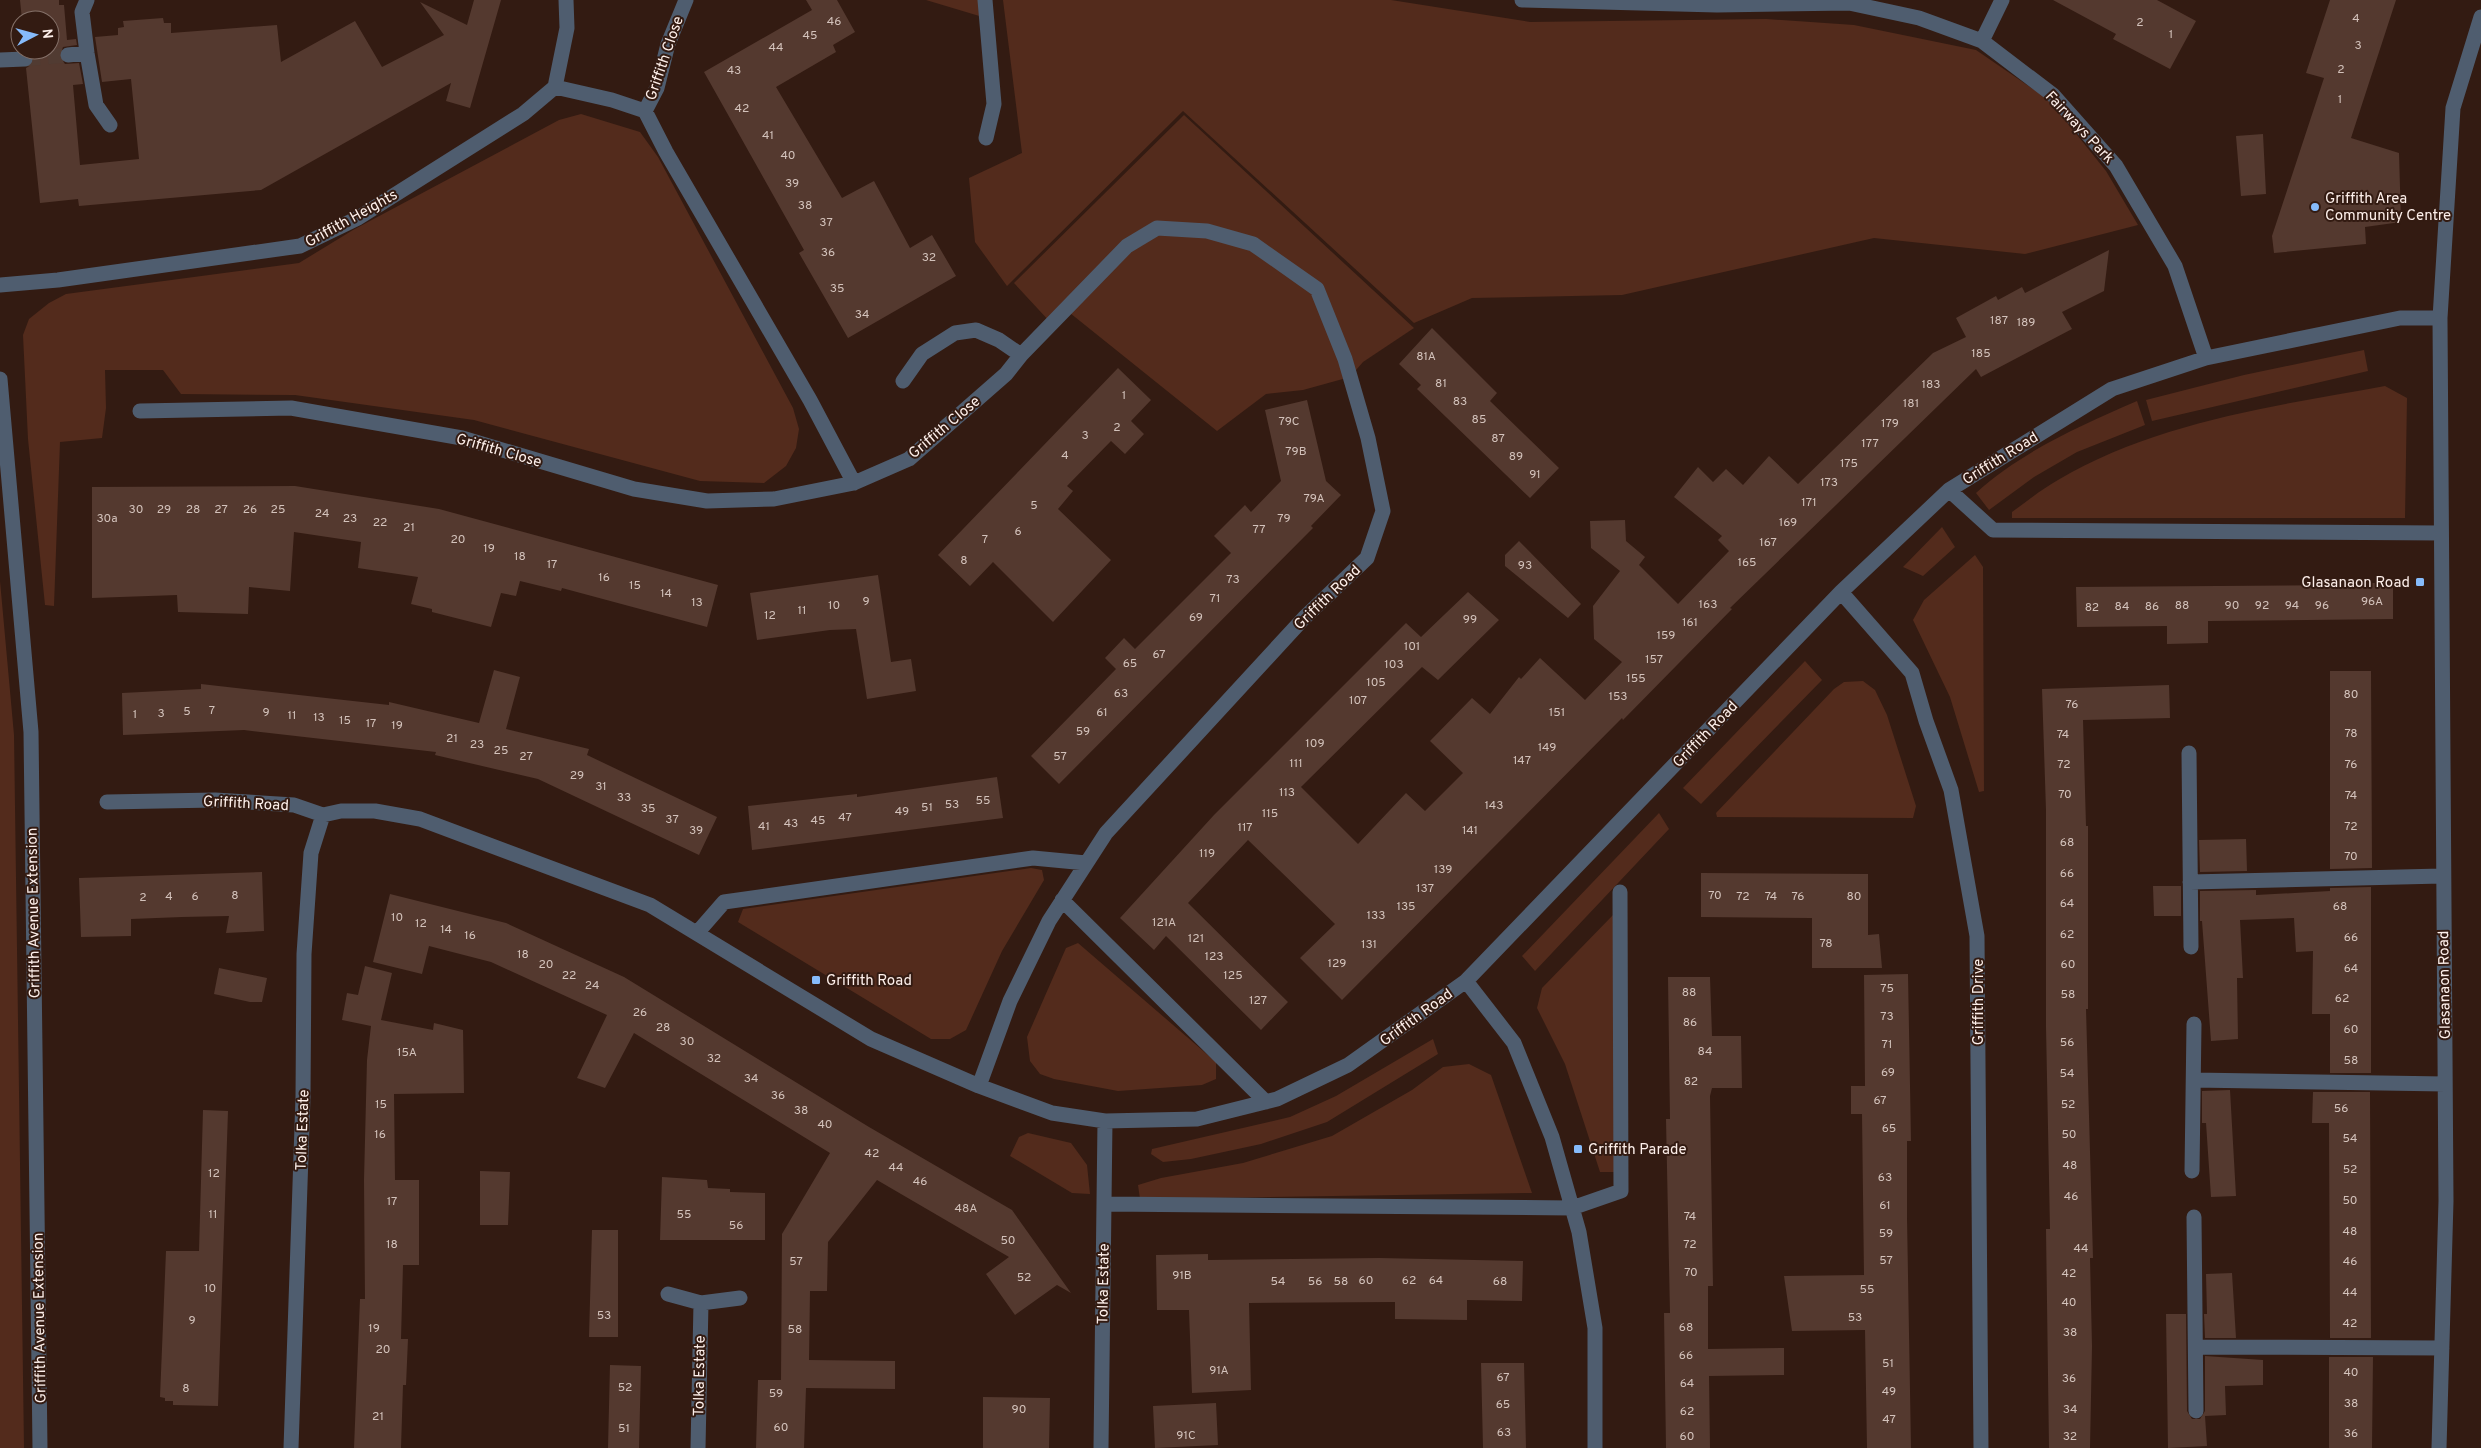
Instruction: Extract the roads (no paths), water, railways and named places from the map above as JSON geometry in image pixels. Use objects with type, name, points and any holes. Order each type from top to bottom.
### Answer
[{"type":"street","points":[[87,0],[82,12],[96,105],[110,125]]},
{"type":"street","points":[[566,0],[567,28],[555,87],[612,100],[646,111]]},
{"type":"street","name":"Griffith Close","points":[[686,0],[668,44],[657,88],[646,111],[666,152],[810,400],[854,483]]},
{"type":"street","points":[[985,0],[994,104],[986,138]]},
{"type":"street","name":"Fairways Park","points":[[1522,0],[1717,4],[1849,3],[1919,18],[1982,42],[2053,95],[2116,166],[2175,266],[2206,358]]},
{"type":"street","points":[[1982,42],[2002,0]]},
{"type":"street","name":"Glasanaon Road","points":[[2439,1448],[2446,1201],[2442,876],[2440,318],[2453,108],[2481,17]]},
{"type":"street","points":[[68,55],[87,53]]},
{"type":"street","name":"Griffith Heights","points":[[0,285],[58,280],[300,246],[366,213],[523,114],[555,87]]},
{"type":"street","name":"Griffith Road","points":[[979,1086],[1010,1001],[1048,921],[1106,833],[1298,625],[1367,558],[1382,510],[1368,438],[1345,359],[1317,289],[1253,244],[1207,231],[1157,228],[1127,246],[1085,288]]},
{"type":"street","name":"Griffith Close","points":[[140,410],[291,408],[462,438],[634,489],[707,500],[774,499],[854,483],[909,459],[1006,374],[1021,355],[1085,288]]},
{"type":"street","name":"Griffith Road","points":[[107,802],[215,800],[294,805],[323,815],[341,811],[375,811],[420,819],[650,905],[871,1038],[979,1086],[1052,1113],[1105,1121],[1197,1119],[1277,1099],[1348,1065],[1466,981],[1841,592],[1949,490],[2112,389],[2206,358],[2400,318],[2440,318]]},
{"type":"street","points":[[904,381],[922,354],[955,333],[976,330],[999,340],[1021,355]]},
{"type":"street","name":"Griffith Avenue Extension","points":[[0,379],[30,732],[40,1448]]},
{"type":"street","points":[[1949,490],[1993,530],[2441,533]]},
{"type":"street","name":"Griffith Drive","points":[[1841,592],[1912,674],[1951,790],[1977,936],[1981,1448]]},
{"type":"street","points":[[2189,753],[2191,947]]},
{"type":"street","name":"Tolka Estate","points":[[291,1448],[303,1097],[304,954],[311,853],[323,815]]},
{"type":"street","points":[[697,933],[724,902],[1033,858],[1086,863]]},
{"type":"street","points":[[2190,882],[2442,876]]},
{"type":"street","points":[[1105,1204],[1572,1208],[1621,1191],[1620,892]]},
{"type":"street","points":[[1062,900],[1266,1102]]},
{"type":"street","points":[[1466,981],[1514,1043],[1552,1137],[1580,1232],[1595,1328],[1595,1448]]},
{"type":"street","points":[[2192,1171],[2194,1024]]},
{"type":"street","points":[[2194,1080],[2446,1084]]},
{"type":"street","name":"Tolka Estate","points":[[1101,1448],[1105,1121]]},
{"type":"street","points":[[2194,1217],[2196,1411]]},
{"type":"street","points":[[668,1294],[701,1303],[740,1298]]},
{"type":"street","name":"Tolka Estate","points":[[698,1448],[701,1303]]},
{"type":"street","points":[[2196,1347],[2442,1348]]},
{"type":"tunnel","points":[[60,56],[68,55]]},
{"type":"place","name":"Griffith Area Community Centre","points":[[2315,207]]},
{"type":"place","name":"Glasanaon Road","points":[[2420,582]]},
{"type":"place","name":"Griffith Road","points":[[816,980]]},
{"type":"place","name":"Griffith Parade","points":[[1578,1149]]}]
